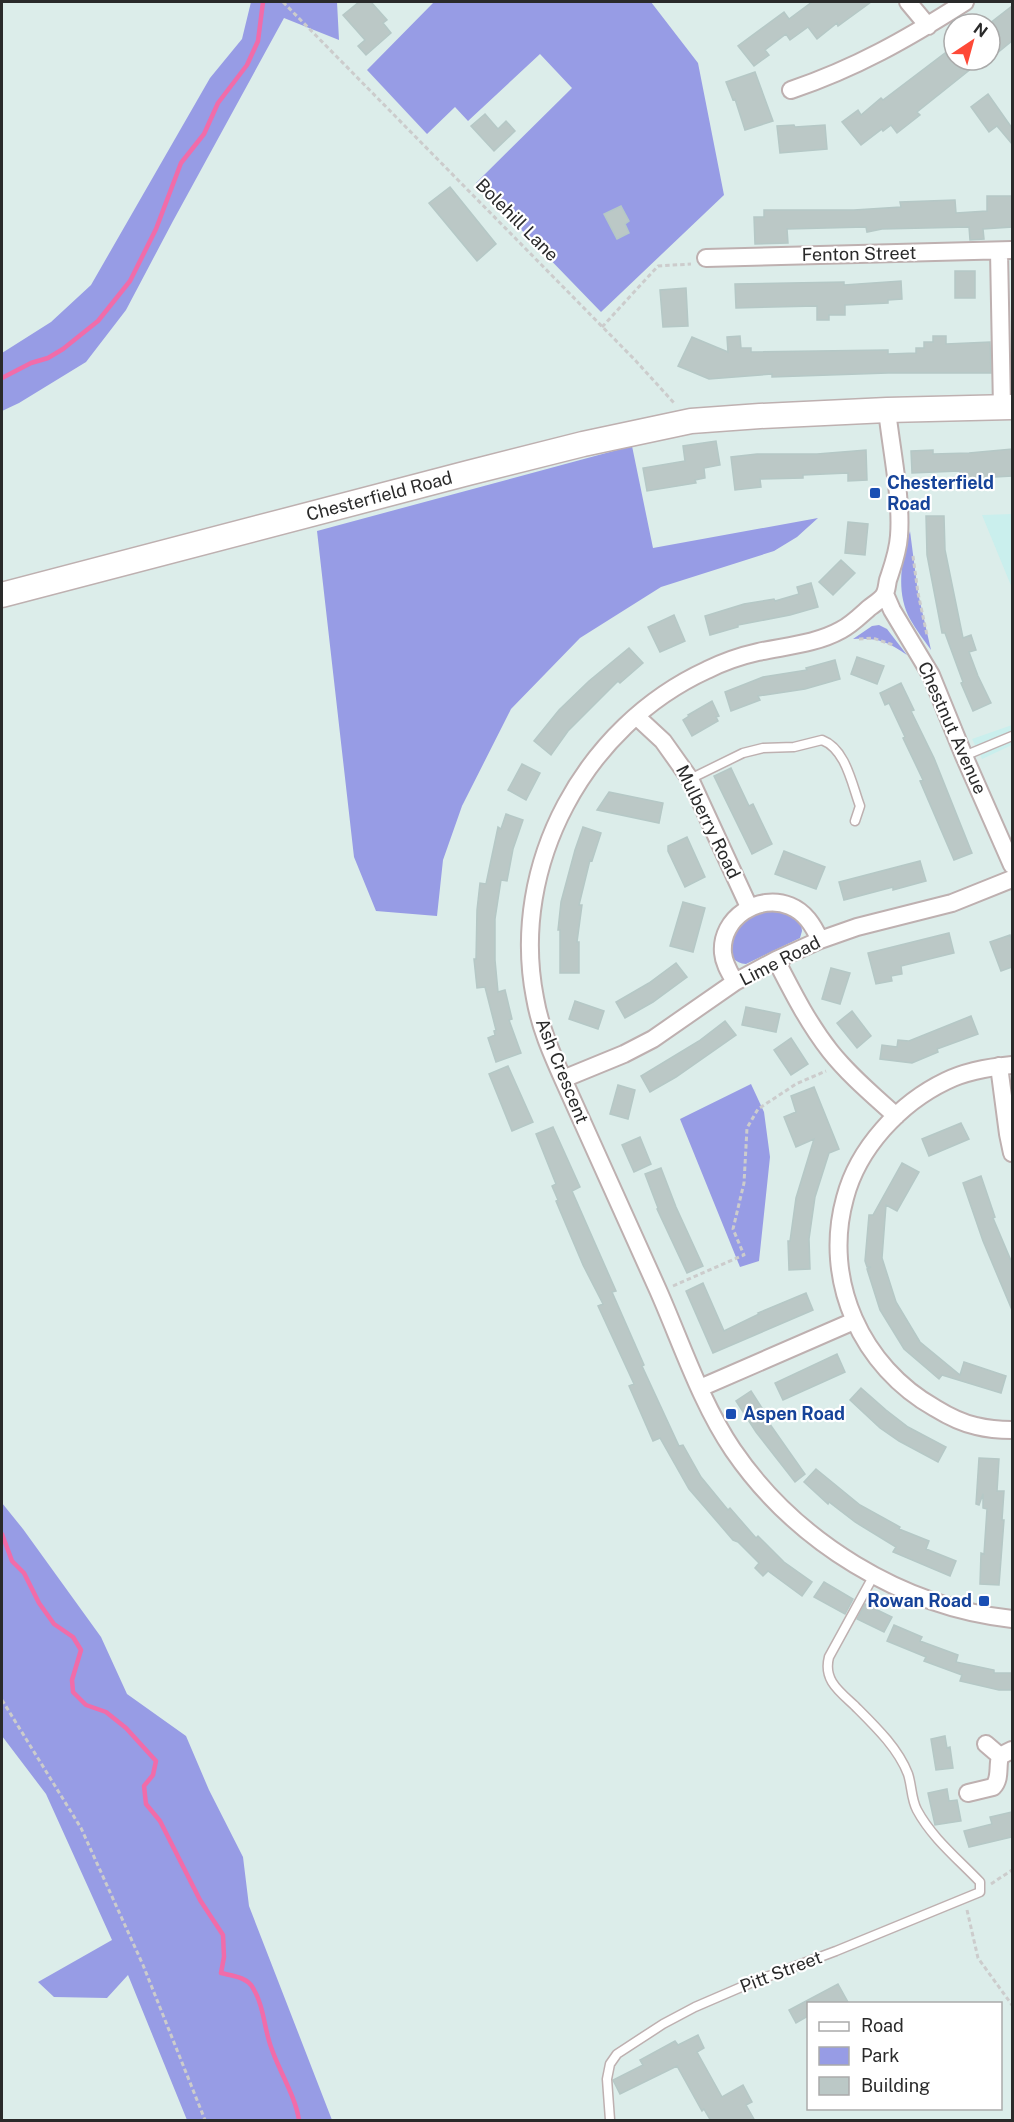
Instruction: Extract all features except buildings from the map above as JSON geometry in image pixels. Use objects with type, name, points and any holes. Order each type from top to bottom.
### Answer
[{"type":"main road","name":"Chesterfield Road","points":[[2,595],[480,470],[583,444],[691,421],[887,410],[1007,407]]},
{"type":"street","points":[[908,2],[928,26]]},
{"type":"street","points":[[791,90],[821,80],[870,58],[928,26],[965,2]]},
{"type":"street","points":[[1006,250],[1002,374],[1007,407]]},
{"type":"street","name":"Fenton Street","points":[[706,258],[1006,250]]},
{"type":"street","points":[[885,594],[896,559],[899,536],[899,513],[887,410]]},
{"type":"street","name":"Ash Crescent","points":[[885,594],[840,631],[816,640],[755,652],[708,669],[678,686],[636,717],[611,740],[586,770],[552,830],[541,861],[531,929],[534,996],[542,1031],[700,1388],[733,1449],[756,1480],[782,1509],[840,1556],[874,1575],[946,1604],[986,1615],[1012,1618]]},
{"type":"street","name":"Chestnut Avenue","points":[[885,594],[923,662],[1012,865]]},
{"type":"street","name":"Mulberry Road","points":[[636,717],[663,741],[690,779],[749,906]]},
{"type":"street","name":"Lime Road","points":[[563,1079],[624,1054],[653,1039],[735,982],[820,940],[857,927],[952,903],[1012,879]]},
{"type":"street","points":[[735,982],[726,966],[723,952],[725,937],[731,925],[749,906],[773,903],[789,905],[808,920],[820,940]]},
{"type":"street","points":[[776,960],[818,1034],[842,1065],[896,1116]]},
{"type":"street","points":[[1012,1153],[1008,1134],[1006,1066],[971,1072],[948,1080],[926,1092],[896,1116],[865,1154],[845,1198],[841,1220],[840,1266],[854,1321],[869,1350],[903,1387],[949,1416],[976,1426],[1012,1430]]},
{"type":"street","points":[[700,1388],[854,1321]]},
{"type":"street","points":[[968,1793],[993,1787],[999,1778],[997,1767],[1006,1753],[986,1744]]},
{"type":"lane","points":[[964,756],[1012,736]]},
{"type":"lane","points":[[690,779],[743,753],[763,748],[794,747],[822,740],[836,748],[842,759],[860,806],[855,821]]},
{"type":"lane","points":[[874,1575],[830,1657],[826,1669],[828,1676],[841,1694],[873,1724],[898,1755],[908,1775],[916,1808],[930,1830],[980,1882],[980,1892]]},
{"type":"lane","name":"Pitt Street","points":[[610,2121],[607,2079],[610,2064],[617,2054],[663,2024],[695,2007],[753,1982],[980,1892]]},
{"type":"path","name":"Bolehill Lane","points":[[283,2],[602,327],[691,421]]},
{"type":"path","points":[[602,327],[658,266],[695,263],[706,258]]},
{"type":"path","points":[[913,551],[918,593],[932,650],[923,662]]},
{"type":"path","points":[[840,631],[853,639],[873,638],[892,644],[899,649]]},
{"type":"path","points":[[659,1293],[744,1255],[733,1229],[744,1183],[747,1128],[758,1109],[796,1083],[842,1065]]},
{"type":"path","points":[[2,1700],[81,1828],[143,1965],[205,2121]]},
{"type":"path","points":[[980,1892],[1012,1870]]},
{"type":"path","points":[[965,1899],[978,1958],[1012,2005]]},
{"type":"shaded area","points":[[1012,514],[1012,588],[982,515]]},
{"type":"shaded area","points":[[1012,725],[1012,745],[982,759],[972,739]]},
{"type":"green space","points":[[251,2],[337,2],[339,40],[284,18],[126,310],[86,362],[2,411],[2,353],[51,322],[91,285],[210,78],[242,39]]},
{"type":"green space","points":[[434,2],[651,2],[698,63],[724,195],[601,312],[476,183],[572,88],[540,54],[468,121],[455,107],[427,134],[367,70]]},
{"type":"green space","points":[[632,446],[653,548],[818,518],[797,537],[774,551],[661,587],[580,638],[511,709],[462,806],[443,860],[437,916],[376,911],[354,857],[317,531]]},
{"type":"green space","points":[[910,531],[918,593],[931,650],[910,619],[905,608],[901,586]]},
{"type":"green space","points":[[879,625],[887,629],[907,655],[882,641],[853,639],[872,626]]},
{"type":"green space","points":[[772,910],[783,911],[801,923],[800,938],[746,964],[734,959],[730,948],[737,929],[747,918]]},
{"type":"green space","points":[[751,1084],[764,1112],[770,1157],[759,1261],[740,1267],[680,1119]]},
{"type":"green space","points":[[2,1503],[101,1637],[127,1694],[186,1736],[209,1790],[243,1857],[249,1906],[332,2120],[187,2120],[128,1975],[107,1998],[54,1997],[38,1982],[112,1940],[46,1794],[2,1736]]},
{"type":"waterway","points":[[2,378],[63,349],[98,321],[130,281],[156,229],[181,163],[204,134],[218,103],[247,65],[258,41],[263,2]]},
{"type":"waterway","points":[[2,1534],[12,1561],[24,1573],[39,1603],[54,1624],[73,1637],[81,1650],[72,1680],[73,1692],[86,1705],[106,1712],[126,1728],[156,1761],[153,1775],[144,1786],[146,1804],[160,1821],[200,1900],[223,1935],[224,1957],[221,1973],[247,1981],[257,1995],[271,2047],[294,2101],[299,2120]]},
{"type":"place","name":"Chesterfield Road","points":[[875,493]]},
{"type":"place","name":"Aspen Road","points":[[731,1414]]},
{"type":"place","name":"Rowan Road","points":[[984,1601]]}]
